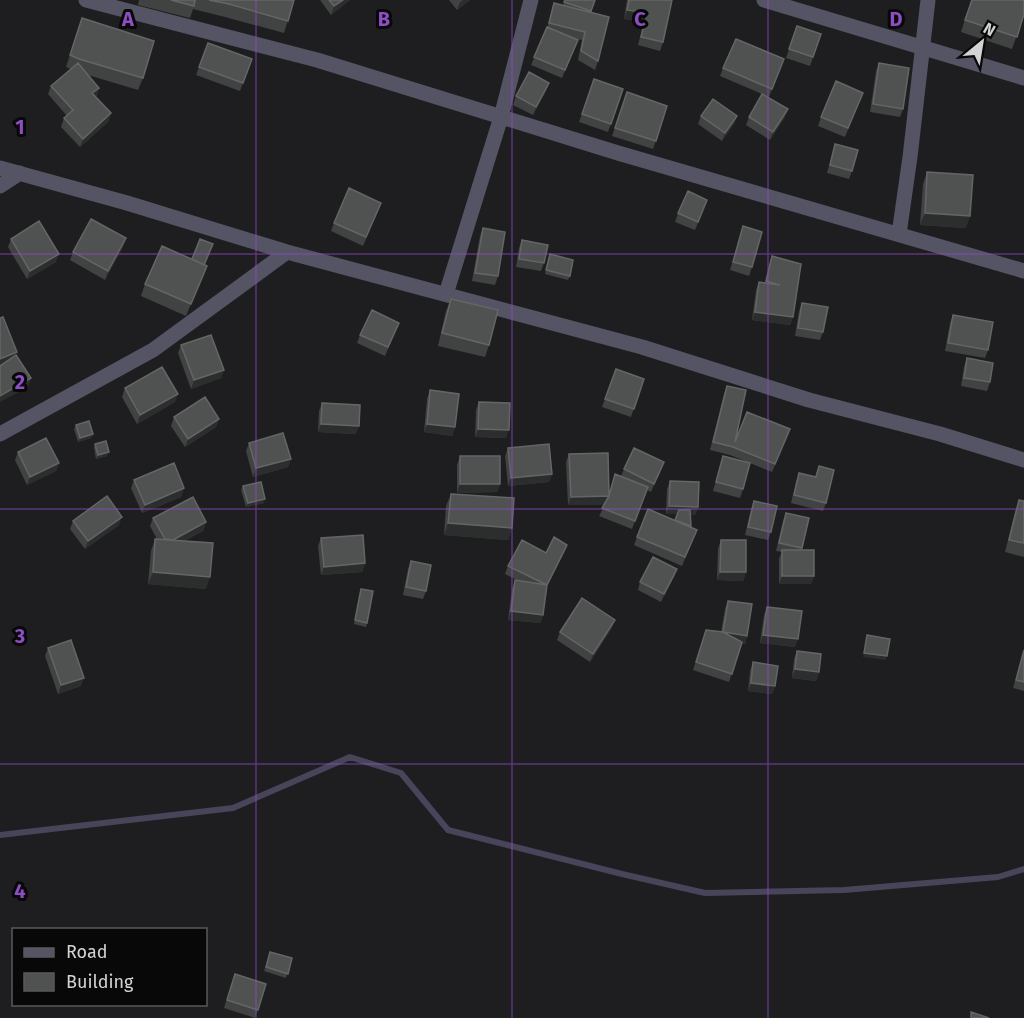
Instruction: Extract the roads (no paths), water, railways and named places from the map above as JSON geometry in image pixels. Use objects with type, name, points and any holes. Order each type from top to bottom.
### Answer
[{"type":"street","points":[[86,0],[317,60],[618,153],[1024,272]]},
{"type":"street","points":[[446,294],[501,117],[531,0]]},
{"type":"street","points":[[764,0],[1024,78]]},
{"type":"street","points":[[899,234],[928,0]]},
{"type":"street","points":[[0,168],[127,203],[287,252],[642,347],[809,400],[940,434],[1024,460]]},
{"type":"street","points":[[0,186],[20,173]]},
{"type":"street","points":[[0,434],[153,350],[287,252]]},
{"type":"waterway","points":[[0,835],[233,808],[350,757],[401,773],[448,830],[705,893],[844,890],[998,877],[1024,869]]}]
